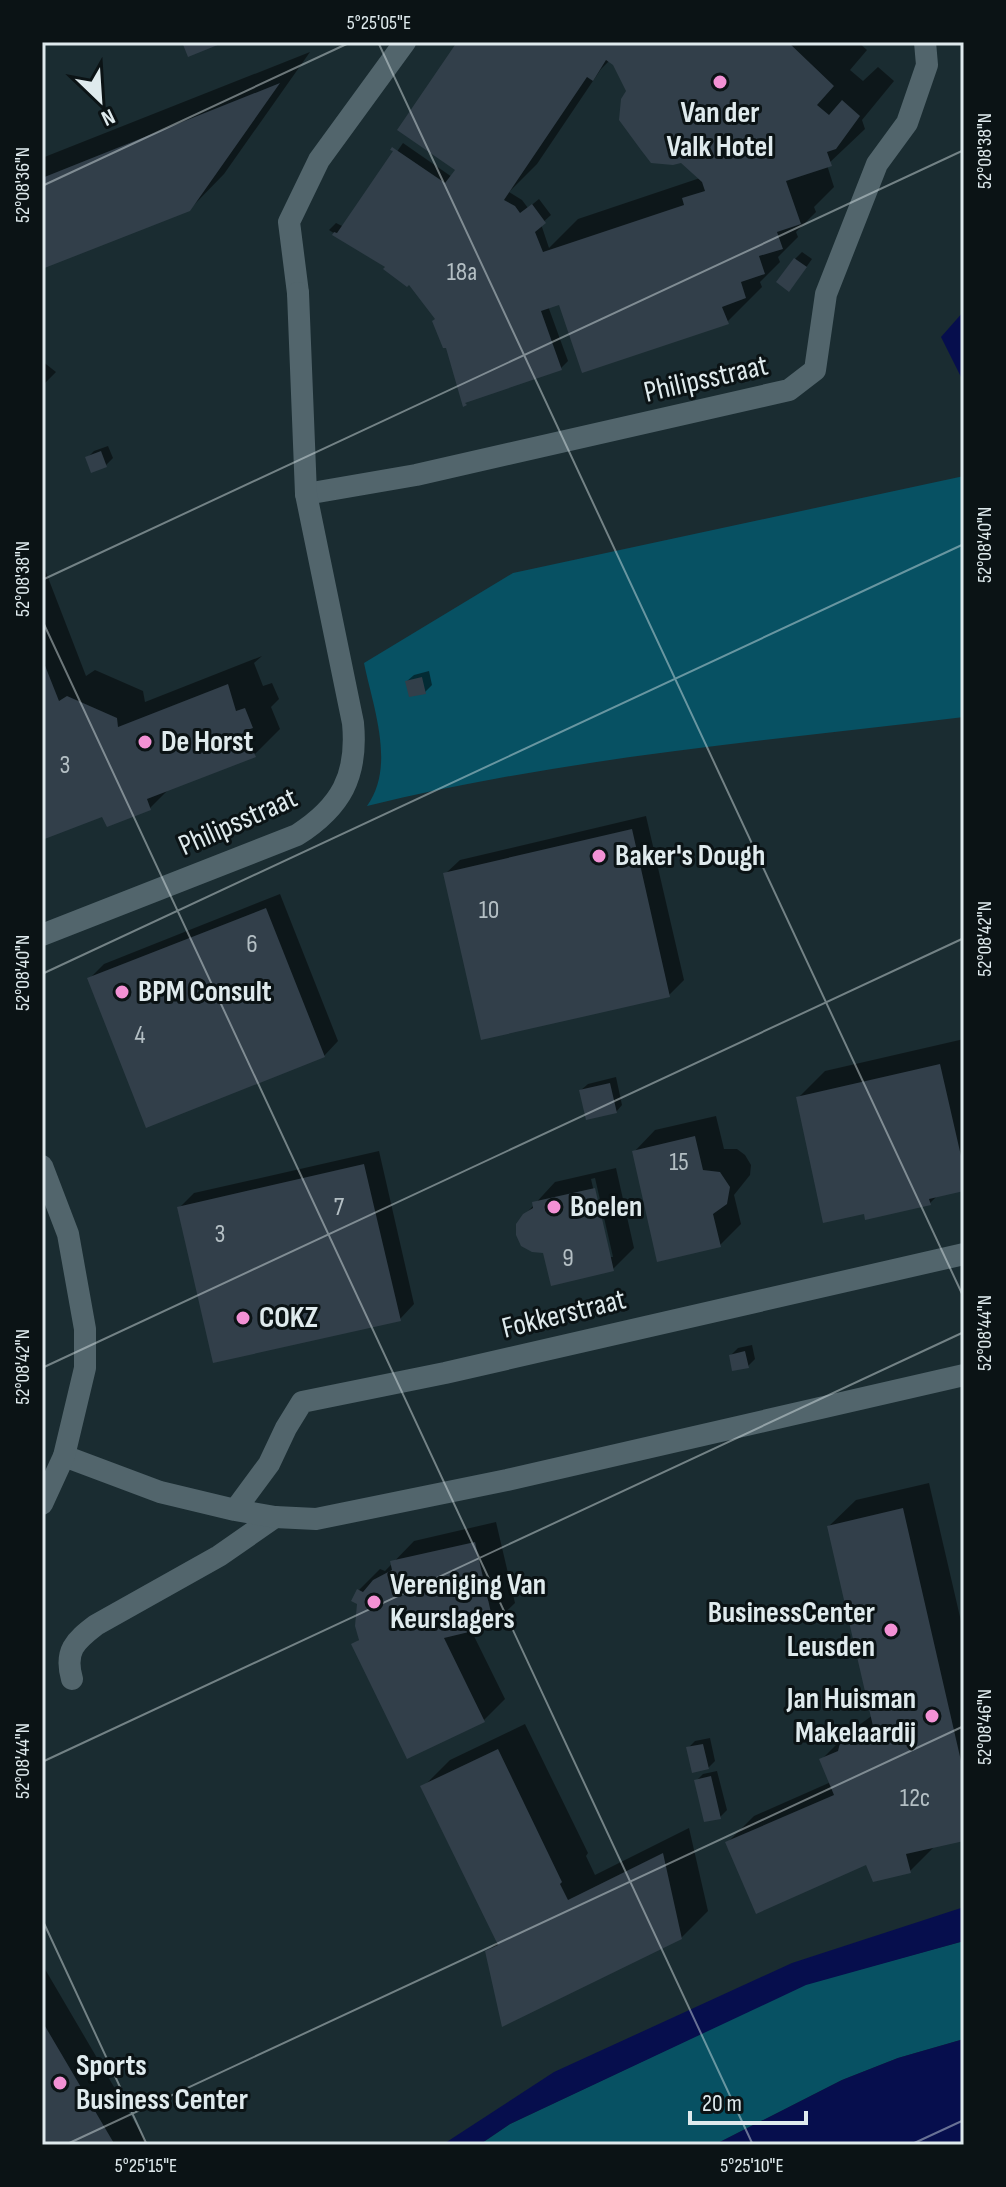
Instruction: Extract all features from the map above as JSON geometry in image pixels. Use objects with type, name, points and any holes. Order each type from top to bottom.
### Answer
[{"type":"street","name":"Philipsstraat","points":[[42,935],[297,835],[318,821],[345,788],[355,745],[353,723],[306,494],[298,293],[289,222],[319,160],[405,42]]},
{"type":"street","name":"Philipsstraat","points":[[306,494],[416,475],[789,390],[815,370],[826,294],[877,164],[907,123],[927,65],[925,42]]},
{"type":"street","points":[[42,1166],[68,1234],[85,1329],[85,1368],[64,1456],[42,1504]]},
{"type":"street","name":"Fokkerstraat","points":[[235,1510],[269,1464],[302,1402],[445,1373],[964,1254]]},
{"type":"street","points":[[64,1456],[160,1492],[275,1517],[316,1519],[381,1508],[964,1375]]},
{"type":"street","points":[[72,1679],[68,1665],[70,1652],[79,1639],[96,1625],[219,1556],[275,1517]]},
{"type":"shaded area","points":[[964,311],[964,383],[941,337]]},
{"type":"shaded area","points":[[964,476],[964,717],[589,763],[441,789],[367,806],[376,790],[381,755],[377,717],[364,663],[513,573]]},
{"type":"shaded area","points":[[964,1907],[964,1941],[806,1985],[510,2124],[479,2145],[442,2145],[554,2072],[792,1963]]},
{"type":"shaded area","points":[[964,1941],[964,2039],[898,2058],[842,2080],[714,2145],[479,2145],[510,2124],[806,1984]]},
{"type":"shaded area","points":[[964,2039],[964,2145],[714,2145],[842,2080],[898,2058]]},
{"type":"building","points":[[182,42],[225,42],[188,57]]},
{"type":"building","points":[[457,42],[788,42],[834,86],[817,105],[829,115],[842,100],[860,116],[836,149],[827,152],[832,166],[786,181],[801,224],[777,232],[783,249],[759,256],[765,274],[741,282],[746,298],[722,307],[729,324],[582,373],[559,305],[541,311],[562,370],[465,403],[467,405],[463,407],[446,348],[443,348],[432,321],[435,319],[409,285],[407,287],[383,269],[385,267],[332,235],[337,233],[393,151],[390,150],[392,147],[445,183],[455,170],[397,130]],"holes":[[[606,60],[613,65],[626,91],[621,99],[619,120],[651,163],[681,163],[702,182],[705,191],[682,198],[684,205],[543,252],[535,232],[546,223],[532,204],[520,213],[504,200],[587,77],[593,81]]]},
{"type":"building","points":[[280,83],[190,211],[42,269],[42,178]]},
{"type":"building","points":[[794,258],[807,267],[789,292],[776,282]]},
{"type":"building","points":[[101,451],[107,467],[91,473],[85,457]]},
{"type":"building","name":"De Horst","points":[[42,658],[59,701],[67,696],[117,718],[118,727],[228,684],[236,711],[245,708],[253,728],[244,731],[256,757],[147,799],[151,810],[107,827],[102,817],[42,840]]},
{"type":"building","points":[[422,677],[426,694],[409,697],[405,681]]},
{"type":"building","points":[[632,829],[670,997],[481,1040],[443,873]]},
{"type":"building","points":[[266,908],[325,1057],[146,1128],[87,978]]},
{"type":"building","points":[[940,1064],[964,1169],[964,1191],[929,1199],[931,1205],[865,1220],[864,1214],[823,1223],[796,1097]]},
{"type":"building","points":[[610,1083],[617,1113],[586,1120],[579,1090]]},
{"type":"building","points":[[695,1136],[703,1170],[720,1172],[730,1187],[727,1204],[713,1214],[721,1247],[657,1262],[632,1151]]},
{"type":"building","points":[[364,1164],[401,1321],[213,1363],[177,1207]]},
{"type":"building","points":[[595,1188],[614,1271],[551,1286],[543,1253],[521,1246],[516,1235],[516,1224],[523,1214],[533,1208],[532,1202]]},
{"type":"building","points":[[745,1351],[749,1368],[732,1371],[729,1355]]},
{"type":"building","name":"BusinessCenter Leusden","points":[[903,1508],[964,1774],[964,1841],[906,1854],[911,1873],[873,1882],[866,1865],[756,1914],[725,1842],[834,1795],[819,1759],[838,1751],[840,1743],[844,1741],[851,1745],[875,1735],[827,1526]]},
{"type":"building","points":[[475,1542],[494,1626],[444,1638],[485,1722],[407,1759],[351,1644],[359,1640],[355,1626],[357,1604],[351,1601],[357,1589],[363,1592],[373,1580],[392,1570],[390,1561]]},
{"type":"building","points":[[703,1744],[709,1769],[692,1773],[686,1747]]},
{"type":"building","points":[[498,1749],[568,1900],[663,1853],[682,1939],[502,2027],[485,1951],[498,1945],[420,1786]]},
{"type":"building","points":[[711,1776],[721,1819],[704,1822],[694,1780]]},
{"type":"building","name":"Sports Business Center","points":[[42,2021],[115,2145],[42,2145]]},
{"type":"place","name":"Van der Valk Hotel","points":[[720,82]]},
{"type":"place","name":"De Horst","points":[[145,742]]},
{"type":"place","name":"Baker's Dough","points":[[599,856]]},
{"type":"place","name":"BPM Consult","points":[[122,992]]},
{"type":"place","name":"Boelen","points":[[554,1207]]},
{"type":"place","name":"COKZ","points":[[243,1318]]},
{"type":"place","name":"Vereniging Van Keurslagers","points":[[374,1602]]},
{"type":"place","name":"BusinessCenter Leusden","points":[[891,1630]]},
{"type":"place","name":"Jan Huisman Makelaardij","points":[[932,1716]]},
{"type":"place","name":"Sports Business Center","points":[[60,2083]]}]
